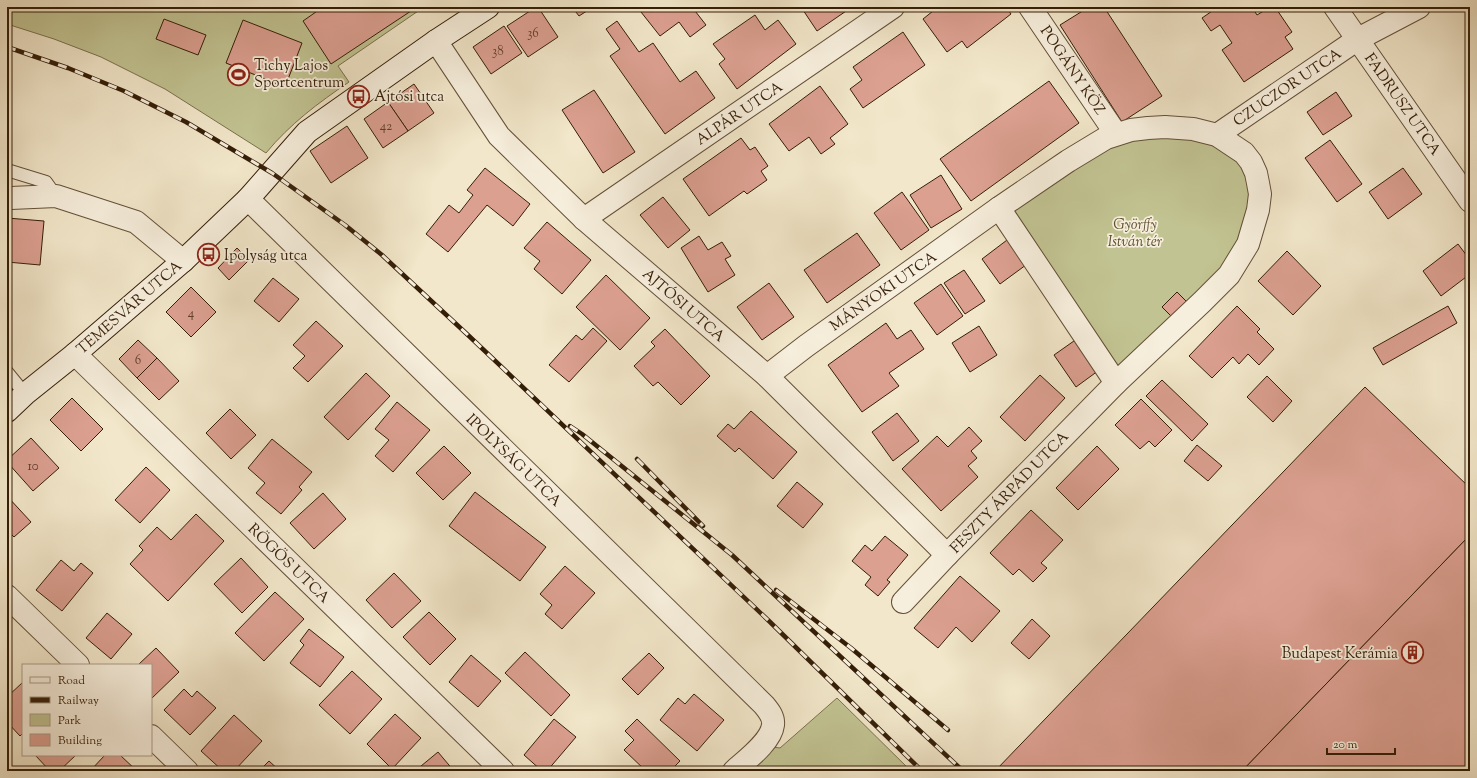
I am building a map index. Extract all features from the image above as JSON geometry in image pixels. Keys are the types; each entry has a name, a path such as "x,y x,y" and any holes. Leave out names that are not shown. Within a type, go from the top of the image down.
{"street":[{"name":"TEMESVÁR UTCA","path":"7,411 25,394 75,354 183,261 248,199 307,132 436,41 488,7"},
{"name":"ALPÁR UTCA","path":"584,219 893,7"},
{"name":"POGÁNY KÖZ","path":"1030,7 1116,134"},
{"name":"FADRUSZ UTCA","path":"1335,7 1470,201"},
{"name":"CZUCZOR UTCA","path":"1217,135 1358,40 1419,7"},
{"name":"AJTÓSI UTCA","path":"436,41 499,136 584,219 767,376 947,555"},
{"name":"MÁNYOKI UTCA","path":"767,376 806,346 999,208 1079,154 1106,138 1131,130 1165,127 1193,129 1217,135"},
{"name":"FESZTY ÁRPÁD UTCA","path":"903,602 947,555 1116,383 1229,275 1248,244 1258,210 1260,194 1256,173 1244,153 1217,135"},
{"path":"9,198 56,196 136,222 183,261"},
{"name":"IPOLYSÁG UTCA","path":"248,199 752,692 771,714 773,724 770,734 757,750 734,771"},
{"path":"999,208 1116,383"},
{"name":"RÖGÖS UTCA","path":"75,354 503,771"},
{"path":"7,596 77,664"},
{"path":"152,737 187,771"}],"lane":[{"path":"7,170 46,182 56,196"},
{"path":"7,372 25,394"}],"green space":[{"name":"Tichy Lajos Sportcentrum","path":"7,7 424,7 338,66 349,82 305,114 275,142 266,153 165,89 101,57 54,39 7,24"},
{"name":"Györffy István tér","path":"1193,129 1251,162 1248,244 1116,383 999,208 1096,144"},
{"path":"837,698 911,771 729,771 757,745 780,748"}],"building":[{"path":"323,7 417,7 331,64 303,21"},
{"path":"538,7 558,37 528,57 507,26"},
{"path":"572,7 593,7 579,16"},
{"path":"647,7 651,12 658,7 692,7 706,25 690,37 679,22 660,36 641,12"},
{"path":"801,7 852,7 817,31"},
{"path":"938,7 1006,7 1011,14 967,48 962,41 947,52 923,19"},
{"path":"1089,7 1104,7 1162,96 1122,122 1060,25"},
{"path":"1218,7 1252,7 1257,15 1270,7 1275,7 1292,32 1285,37 1293,49 1244,82 1222,50 1232,43 1220,25 1211,31 1202,18"},
{"path":"755,15 765,30 778,20 796,44 737,89 719,64 725,59 713,44"},
{"path":"164,19 206,35 198,55 156,39"},
{"path":"243,20 302,43 285,87 226,63"},
{"path":"617,21 639,52 653,43 680,82 696,71 715,98 665,134 610,56 620,49 606,29"},
{"path":"504,26 522,53 491,74 473,47"},
{"path":"903,32 925,65 863,108 850,89 862,80 853,67"},
{"path":"1049,81 1079,123 971,201 940,159"},
{"path":"414,84 434,113 408,131 388,102"},
{"path":"820,86 848,124 830,138 835,144 821,154 809,137 789,151 769,124"},
{"path":"594,90 635,152 603,173 562,110"},
{"path":"1336,92 1352,116 1323,135 1307,112"},
{"path":"388,102 408,131 383,148 364,119"},
{"path":"347,126 368,158 331,183 310,151"},
{"path":"741,138 750,150 755,147 768,166 761,171 767,180 747,194 744,191 709,216 683,179"},
{"path":"1330,140 1362,184 1337,202 1305,158"},
{"path":"485,168 530,204 513,226 487,205 448,252 426,234 449,205 459,213 473,195 467,190"},
{"path":"1403,168 1422,194 1388,219 1369,192"},
{"path":"941,175 962,209 931,228 910,195"},
{"path":"902,192 929,230 901,250 874,213"},
{"path":"663,197 690,230 668,248 640,215"},
{"path":"7,218 44,221 40,265 7,262"},
{"path":"547,222 591,260 562,294 534,269 540,261 524,248"},
{"path":"857,233 880,265 827,303 804,270"},
{"path":"699,236 708,250 722,242 731,256 725,259 735,275 708,292 681,248"},
{"path":"1011,237 1030,262 1000,284 982,259"},
{"path":"1458,244 1470,260 1470,274 1441,296 1423,271"},
{"path":"237,248 249,260 229,280 218,268"},
{"path":"1287,251 1321,286 1293,315 1258,281"},
{"path":"964,270 985,301 965,314 944,283"},
{"path":"606,275 650,318 620,350 576,307"},
{"path":"273,278 299,299 279,322 254,301"},
{"path":"769,283 794,317 762,340 737,307"},
{"path":"941,284 963,316 937,335 914,303"},
{"path":"191,287 216,312 191,337 166,312"},
{"path":"1177,292 1188,303 1173,318 1162,307"},
{"path":"1237,306 1260,329 1257,332 1274,349 1259,365 1248,354 1239,364 1233,357 1212,378 1189,356"},
{"path":"1448,306 1457,323 1383,365 1373,348"},
{"path":"316,321 343,346 308,382 293,368 305,356 293,345"},
{"path":"886,323 897,339 911,330 924,349 889,373 899,386 862,412 828,365"},
{"path":"979,326 997,355 970,372 952,343"},
{"path":"593,328 607,341 569,382 549,365 576,335 582,340"},
{"path":"665,329 710,376 681,405 658,382 653,386 634,366 655,346 651,342"},
{"path":"1081,336 1102,368 1076,387 1054,355"},
{"path":"138,340 157,358 137,378 119,359"},
{"path":"157,358 179,381 159,400 137,378"},
{"path":"366,373 390,396 348,440 324,417"},
{"path":"1040,375 1065,398 1025,441 1000,417"},
{"path":"1267,376 1292,401 1273,422 1247,397"},
{"path":"1162,380 1208,424 1192,441 1146,396"},
{"path":"1365,387 1470,488 1470,535 1242,771 995,771"},
{"path":"72,398 103,429 81,451 50,420"},
{"path":"1141,399 1172,430 1155,447 1149,441 1140,449 1115,425"},
{"path":"397,402 430,430 393,472 375,456 389,440 375,429"},
{"path":"230,409 256,435 231,459 206,433"},
{"path":"751,411 797,452 773,479 739,448 735,452 717,436 728,424 734,429"},
{"path":"897,413 919,441 893,461 872,432"},
{"path":"969,427 982,441 971,451 977,458 968,466 978,477 941,511 902,469 937,436 948,447"},
{"path":"31,438 59,468 33,491 7,462 7,460"},
{"path":"272,439 312,472 299,487 302,490 281,514 256,493 265,483 248,468"},
{"path":"1197,445 1222,466 1208,481 1184,461"},
{"path":"444,446 471,473 443,500 416,473"},
{"path":"1097,446 1119,469 1078,510 1056,488"},
{"path":"146,467 170,490 140,523 115,500"},
{"path":"797,482 823,504 803,528 777,506"},
{"path":"475,492 546,547 520,581 449,526"},
{"path":"323,493 346,519 314,549 290,523"},
{"path":"7,496 31,522 14,537 7,530"},
{"path":"1031,510 1063,540 1041,563 1047,568 1033,582 1019,569 1013,575 990,553"},
{"path":"196,514 224,541 168,601 130,564 143,550 139,546 157,527 171,540"},
{"name":"Budapest Kerámia","path":"1470,535 1470,771 1242,771"},
{"path":"885,536 908,555 887,580 890,582 878,596 865,585 871,577 852,561 865,545 872,551"},
{"path":"241,558 268,587 242,613 214,584"},
{"path":"61,560 74,571 81,563 93,573 62,611 36,590"},
{"path":"565,566 595,593 562,629 545,614 552,605 540,594"},
{"path":"394,573 421,601 392,628 366,600"},
{"path":"960,576 1000,611 972,642 956,627 938,648 914,628"},
{"path":"275,592 304,619 264,661 235,633"},
{"path":"429,612 456,639 430,665 403,637"},
{"path":"107,613 132,634 111,659 86,638"},
{"path":"1032,619 1050,636 1029,659 1011,643"},
{"path":"309,629 344,657 320,687 290,663 304,645 300,641"},
{"path":"156,648 179,672 152,698 152,664 139,664"},
{"path":"525,652 570,695 551,716 505,673"},
{"path":"649,653 664,668 638,695 622,679"},
{"path":"471,655 501,681 478,707 449,682"},
{"path":"352,671 382,699 350,734 319,705"},
{"path":"22,683 22,734 20,736 7,722 7,697"},
{"path":"184,689 192,697 197,691 216,708 190,735 164,710"},
{"path":"694,694 724,720 697,751 660,720 678,698 685,704"},
{"path":"395,714 421,738 392,769 367,744"},
{"path":"234,715 262,741 234,771 223,771 201,751"},
{"path":"554,719 576,737 547,771 542,771 524,755"},
{"path":"637,719 680,761 670,771 646,771 624,750 634,740 625,731"},
{"path":"438,752 454,771 415,771"},
{"path":"36,756 75,756 59,771 50,771"},
{"path":"104,756 121,756 137,771 90,771"},
{"path":"269,761 280,771 259,771"}],"railway":[{"path":"7,47 68,68 124,91 186,122 272,173 345,225 382,255 469,336 769,621 922,771"},
{"path":"570,426 582,434 732,555 963,771"},
{"path":"637,459 703,526"},
{"path":"776,590 851,648 948,730"}],"place":[{"name":"Tichy Lajos Sportcentrum","path":"239,74"},
{"name":"Ajtósi utca","path":"358,96"},
{"name":"Ipolyság utca","path":"208,255"},
{"name":"Budapest Kerámia","path":"1413,653"}]}
